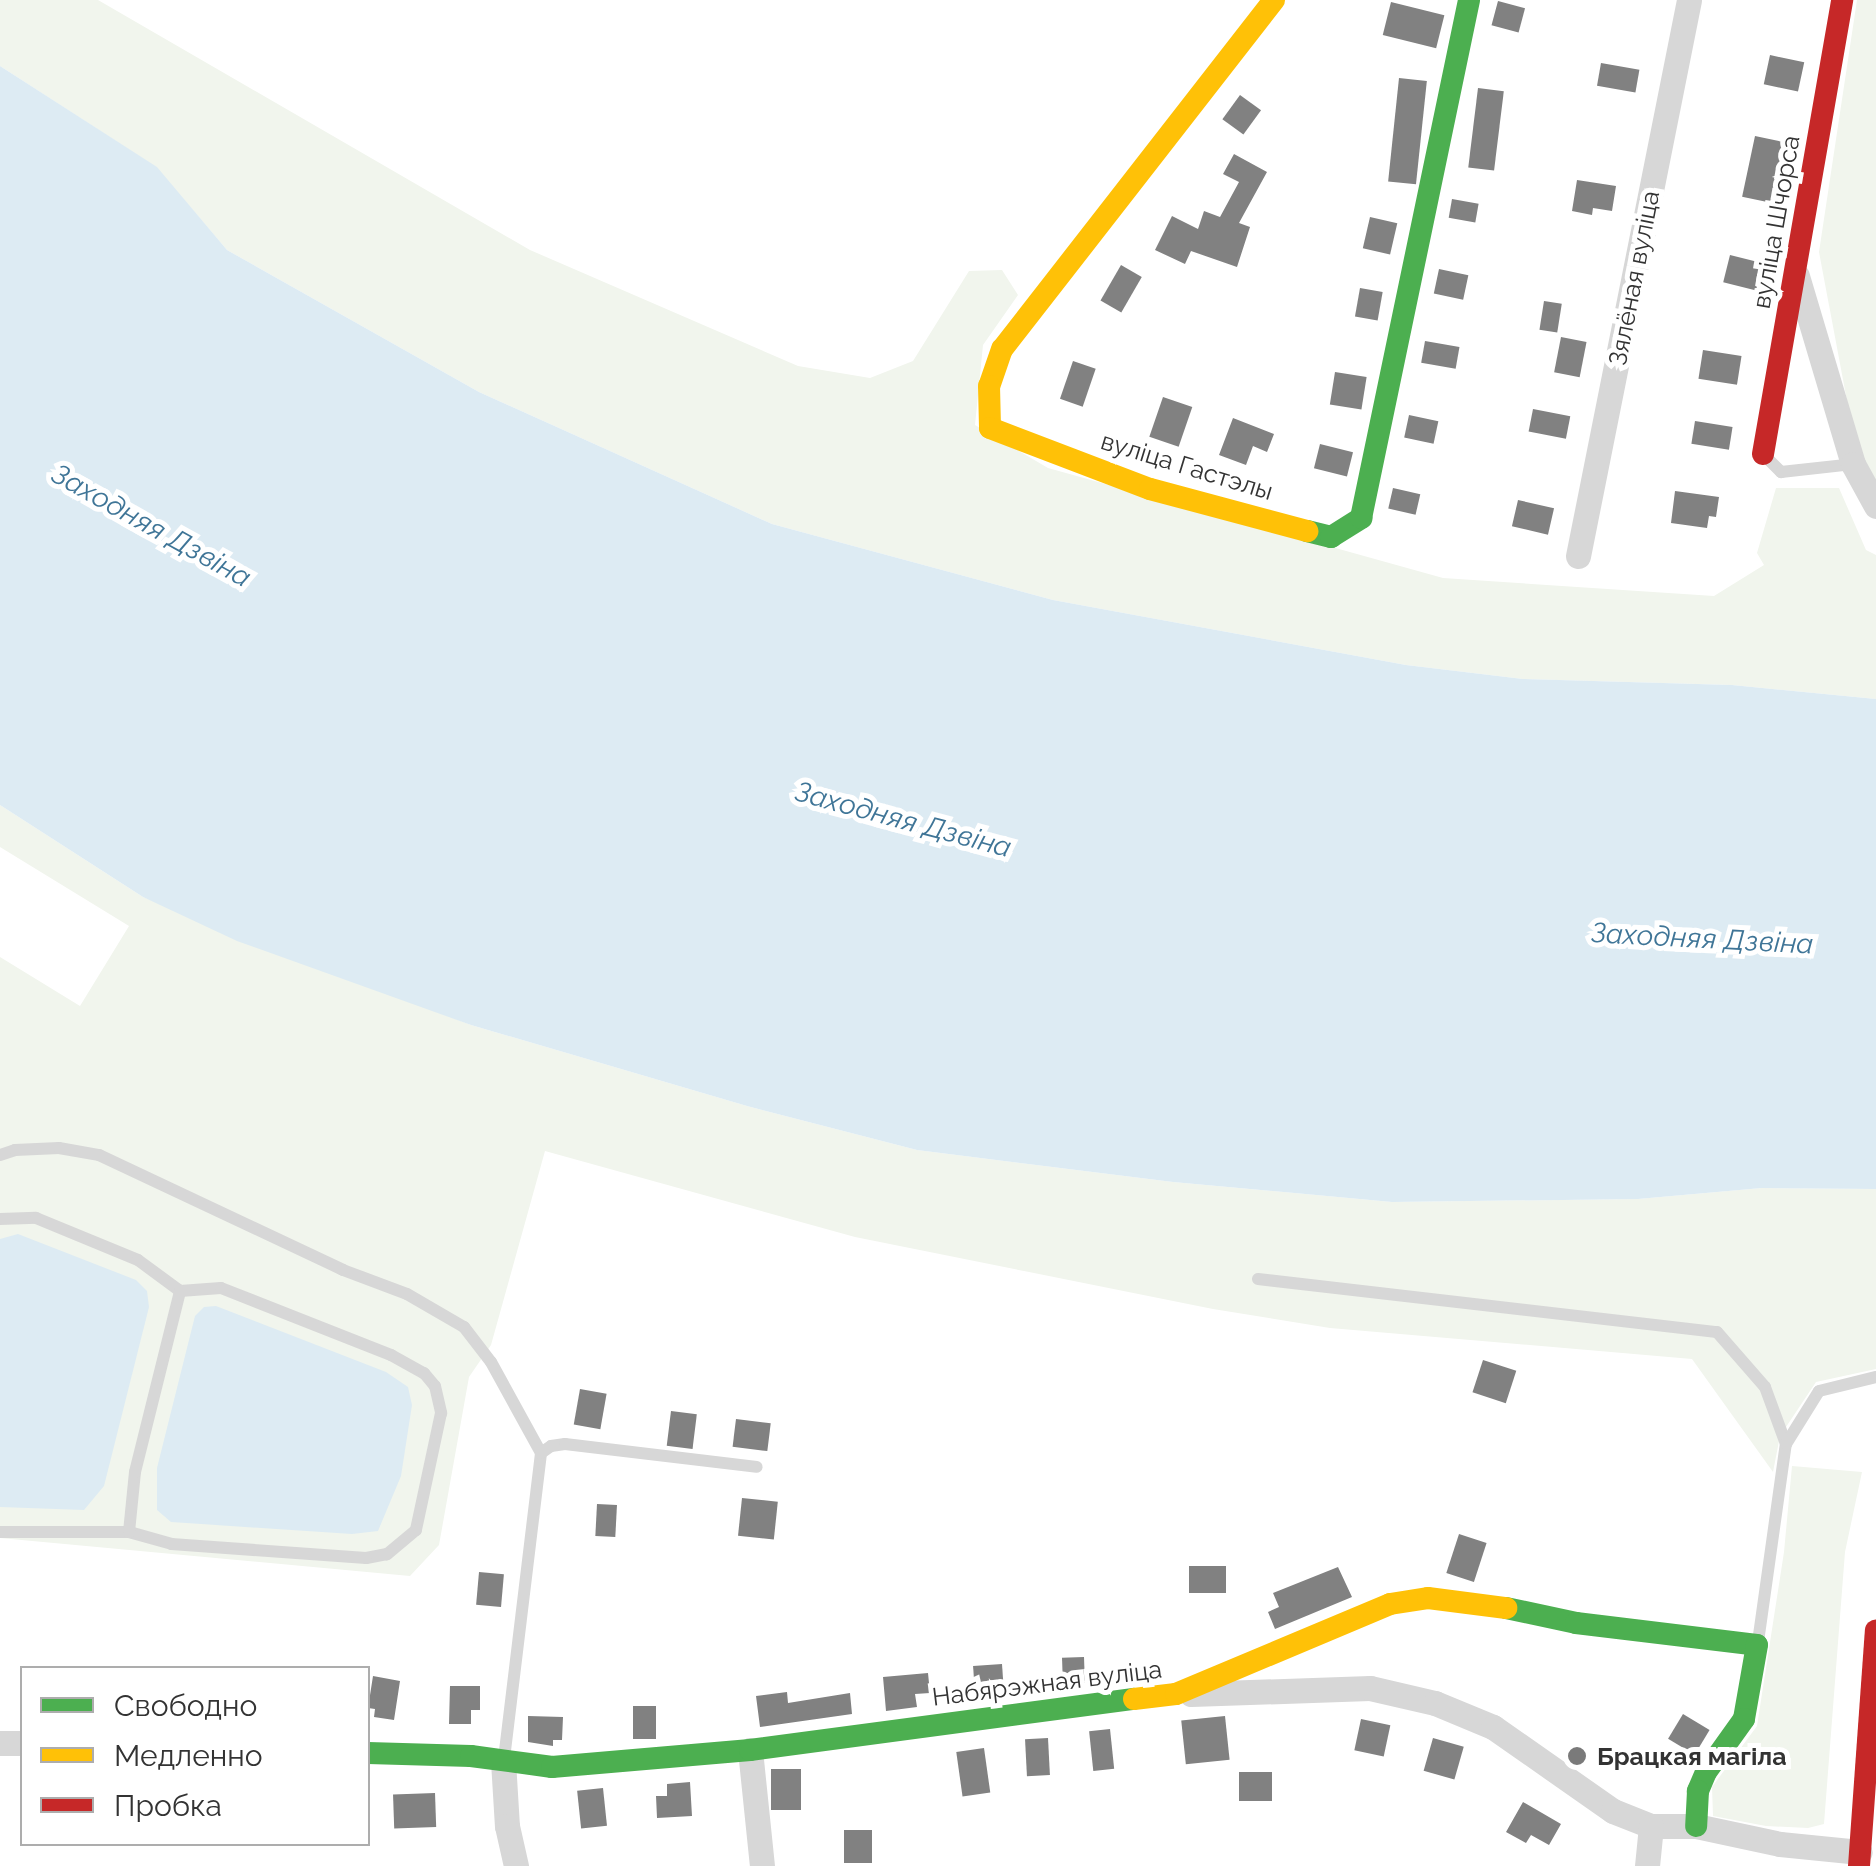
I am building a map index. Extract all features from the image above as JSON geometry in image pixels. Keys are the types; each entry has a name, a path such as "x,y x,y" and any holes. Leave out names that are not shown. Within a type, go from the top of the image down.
{"street":[{"name":"вуліца Гастэлы","path":"1274,0 1002,349 988,386 990,428 1150,489 1331,537 1362,518 1468,0"},
{"name":"Зялёная вуліца","path":"1578,556 1689,0"},
{"name":"вуліца Шчорса","path":"1764,454 1842,0"},
{"path":"1796,271 1853,464 1876,506"},
{"name":"Набярэжная вуліца","path":"370,1753 471,1756 552,1768 750,1750 1176,1694 1390,1604 1428,1598 1466,1600 1596,1626 1758,1645"},
{"path":"1176,1694 1370,1688 1435,1702 1493,1726 1613,1810 1651,1826 1696,1826 1859,1859 1876,1631"},
{"path":"1696,1826 1698,1790 1706,1772 1744,1719 1758,1645"},
{"path":"750,1750 762,1866"},
{"path":"504,1761 506,1826 516,1866"},
{"path":"1647,1866 1651,1826"}],"lane":[{"path":"1764,454 1781,472 1853,464"},
{"path":"0,1155 15,1150 59,1148 100,1155 343,1270 407,1294 464,1327 490,1362 541,1453 504,1761"},
{"path":"0,1219 36,1218 138,1260 180,1291 221,1288 392,1355 424,1373 435,1386 441,1413 422,1512 404,1544 387,1554 366,1558 172,1544 129,1532 0,1532"},
{"path":"1258,1279 1717,1332 1765,1387 1786,1444"},
{"path":"129,1532 135,1472 180,1291"},
{"path":"1758,1645 1786,1444 1818,1392 1876,1377"},
{"path":"541,1453 564,1444 757,1467"}],"shaded area":[{"path":"0,0 98,0 530,250 798,366 870,378 913,361 969,271 1002,270 1018,295 983,345 975,425 1048,468 1443,578 1714,596 1764,565 1757,553 1776,488 1839,488 1866,550 1876,555 1876,699 1732,685 1523,679 1406,665 1053,600 772,524 479,392 227,250 156,167 0,66"},
{"path":"1857,0 1876,0 1876,483 1857,454 1819,252"},
{"path":"0,805 143,897 471,1025 747,1106 917,1150 1173,1182 1392,1202 1638,1199 1762,1188 1876,1189 1876,1369 1816,1382 1780,1436 1773,1472 1692,1359 1330,1328 1213,1309 855,1237 545,1151 491,1345 469,1377 439,1545 410,1576 0,1538 0,957 80,1006 129,926 0,847"},
{"path":"1792,1466 1862,1472 1845,1552 1824,1824 1808,1828 1766,1826 1713,1816 1712,1787 1757,1726 1784,1552"}],"water":[{"name":"Заходняя Дзвіна","path":"0,66 157,167 227,250 479,392 772,524 1053,600 1406,665 1523,679 1732,685 1876,699 1876,1189 1762,1188 1638,1199 1392,1202 1173,1182 917,1150 747,1106 471,1025 237,941 143,897 0,805"},
{"path":"18,1234 136,1280 147,1291 149,1307 104,1486 84,1510 0,1507 0,1239"},
{"path":"216,1306 386,1372 408,1387 412,1405 401,1476 378,1531 352,1534 171,1522 157,1510 157,1468 195,1316 204,1307"}],"building":[{"path":"1498,1 1525,8 1519,32 1492,25"},
{"path":"1391,2 1444,15 1436,48 1383,35"},
{"path":"1770,55 1804,62 1798,92 1764,84"},
{"path":"1601,63 1639,70 1635,92 1597,86"},
{"path":"1399,78 1427,81 1416,184 1388,181"},
{"path":"1478,88 1504,91 1494,171 1468,167"},
{"path":"1240,95 1261,110 1243,135 1222,119"},
{"path":"1755,136 1787,143 1774,204 1742,197"},
{"path":"1234,154 1267,172 1239,223 1250,227 1237,267 1191,251 1185,264 1155,250 1172,216 1198,229 1204,211 1220,217 1239,182 1223,174"},
{"path":"1577,180 1616,186 1612,211 1593,208 1592,215 1572,211"},
{"path":"1452,199 1479,204 1475,222 1449,218"},
{"path":"1370,217 1397,223 1390,254 1363,248"},
{"path":"1730,255 1763,263 1756,290 1723,282"},
{"path":"1121,265 1142,277 1121,313 1100,301"},
{"path":"1439,269 1468,275 1463,300 1434,293"},
{"path":"1360,288 1383,292 1378,321 1355,317"},
{"path":"1544,301 1562,304 1557,332 1539,330"},
{"path":"1561,337 1587,342 1580,377 1554,372"},
{"path":"1425,341 1459,347 1456,369 1421,363"},
{"path":"1703,350 1742,356 1737,385 1698,379"},
{"path":"1073,361 1096,369 1083,407 1060,399"},
{"path":"1335,372 1367,377 1361,410 1330,405"},
{"path":"1163,397 1192,407 1179,447 1149,437"},
{"path":"1533,409 1570,416 1566,439 1529,432"},
{"path":"1409,415 1438,421 1434,444 1404,437"},
{"path":"1233,418 1274,434 1267,452 1253,446 1246,465 1219,455"},
{"path":"1695,421 1733,427 1729,450 1691,444"},
{"path":"1320,444 1353,452 1347,476 1314,468"},
{"path":"1393,488 1420,494 1416,515 1388,508"},
{"path":"1675,491 1719,497 1716,517 1709,516 1707,528 1671,523"},
{"path":"1518,500 1554,508 1548,535 1512,526"},
{"path":"1483,1360 1516,1371 1506,1403 1472,1392"},
{"path":"580,1389 607,1394 600,1429 574,1424"},
{"path":"671,1411 697,1414 693,1449 667,1446"},
{"path":"736,1419 771,1423 767,1451 733,1447"},
{"path":"742,1498 778,1502 774,1540 738,1536"},
{"path":"597,1504 617,1505 615,1537 595,1536"},
{"path":"1459,1534 1487,1543 1474,1582 1446,1573"},
{"path":"1189,1566 1226,1566 1226,1593 1189,1593"},
{"path":"1338,1567 1352,1597 1275,1629 1268,1612 1279,1607 1273,1593"},
{"path":"479,1572 504,1574 501,1607 476,1605"},
{"path":"1084,1657 1085,1685 1063,1686 1062,1658"},
{"path":"1002,1664 1004,1695 975,1697 973,1666"},
{"path":"928,1673 930,1693 915,1694 917,1707 886,1711 883,1677"},
{"path":"373,1676 400,1681 394,1720 374,1717 370,1695"},
{"path":"450,1686 480,1686 480,1710 471,1710 471,1724 449,1724"},
{"path":"787,1692 788,1703 850,1693 852,1714 760,1727 756,1696"},
{"path":"633,1706 656,1706 656,1739 633,1739"},
{"path":"1683,1714 1710,1730 1695,1755 1668,1739"},
{"path":"528,1716 563,1717 562,1740 553,1740 553,1746 528,1742"},
{"path":"1225,1716 1230,1760 1186,1764 1181,1721"},
{"path":"1361,1719 1390,1725 1384,1757 1354,1750"},
{"path":"1110,1729 1114,1769 1093,1771 1089,1731"},
{"path":"1048,1738 1050,1775 1027,1776 1025,1739"},
{"path":"1433,1738 1464,1747 1454,1780 1424,1771"},
{"path":"984,1748 990,1793 963,1796 956,1752"},
{"path":"771,1769 801,1769 801,1810 771,1810"},
{"path":"1239,1772 1272,1772 1272,1801 1239,1801"},
{"path":"690,1782 692,1816 657,1818 656,1796 667,1796 667,1784"},
{"path":"603,1788 607,1826 581,1829 577,1791"},
{"path":"435,1793 436,1827 394,1828 393,1794"},
{"path":"1523,1802 1561,1824 1549,1845 1531,1835 1526,1843 1506,1832"},
{"path":"844,1830 872,1830 872,1863 844,1863"}],"traffic: fast":[{"path":"1307,531 1331,537 1361,518 1469,0"},
{"path":"1506,1608 1576,1623 1757,1645 1744,1719 1706,1772 1698,1791 1696,1826"},
{"path":"370,1753 471,1756 552,1767 750,1750 1134,1699"}],"traffic: slow":[{"path":"1274,0 1002,349 989,386 990,428 1150,489 1307,531"},
{"path":"1134,1699 1176,1694 1390,1604 1428,1598 1506,1608"}],"traffic: jam":[{"path":"1763,454 1842,0"},
{"path":"1859,1866 1876,1631"}],"place":[{"name":"Брацкая магіла","path":"1577,1756"}]}
